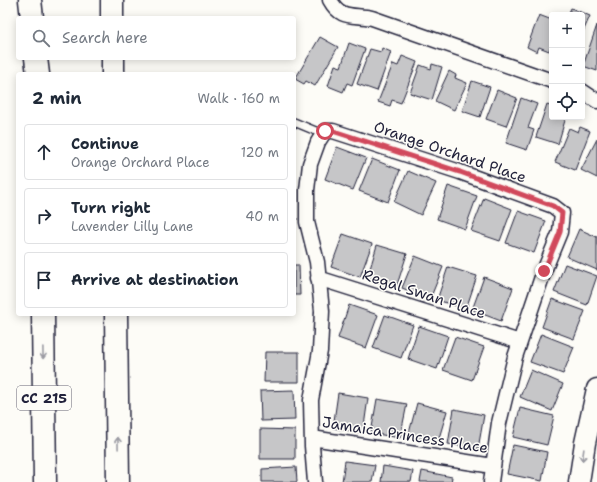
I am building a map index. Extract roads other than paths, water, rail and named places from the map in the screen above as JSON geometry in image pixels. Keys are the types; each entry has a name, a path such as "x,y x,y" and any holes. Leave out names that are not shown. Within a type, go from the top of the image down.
{"highway":[{"path":"30,0 32,16"},
{"path":"38,0 38,16"},
{"path":"112,0 112,16"},
{"path":"38,60 39,72"},
{"path":"112,60 113,72"},
{"name":"CC 215","path":"42,316 45,482"},
{"path":"116,316 118,482"}],"main road":[{"path":"579,482 593,421 597,389"}],"street":[{"path":"330,0 336,10 348,15 360,15 372,18 549,80"},
{"path":"585,93 597,101"},
{"name":"Orange Orchard Place","path":"324,133 333,131 460,172 553,206 562,213 560,232 544,271 520,342"},
{"path":"315,482 311,400 320,351 322,311 317,262 307,222 307,190 310,164 318,142 324,133"},
{"name":"Regal Swan Place","path":"318,278 520,342"},
{"path":"491,482 499,423 520,342"},
{"name":"Jamaica Princess Place","path":"312,438 493,466"}],"lane":[{"path":"296,123 324,133"}]}
